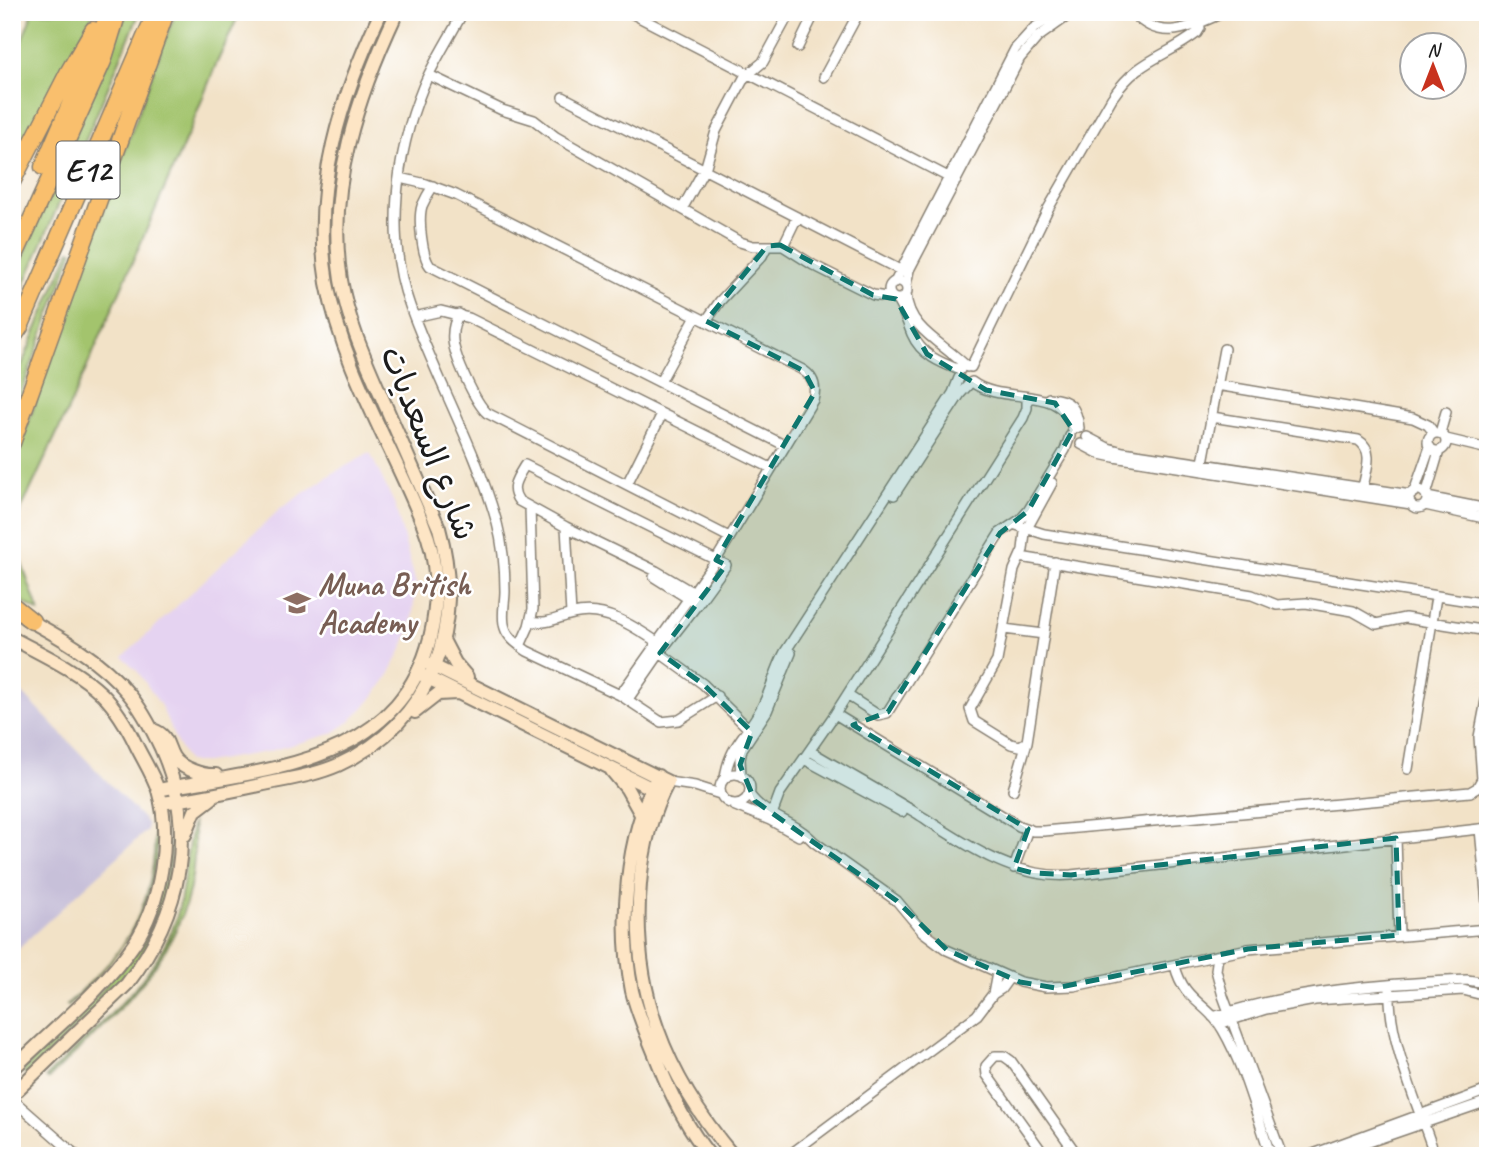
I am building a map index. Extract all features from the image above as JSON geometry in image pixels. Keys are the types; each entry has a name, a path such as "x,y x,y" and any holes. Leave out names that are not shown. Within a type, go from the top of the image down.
{"highway":[{"path":"12,182 69,71 103,12"},
{"name":"E12","path":"12,237 110,12"},
{"path":"12,262 103,61 118,12"},
{"name":"E12","path":"16,333 156,12"},
{"path":"12,443 166,12"},
{"path":"12,350 16,333"},
{"path":"12,604 32,621"}],"street":[{"name":"شارع السعديات","path":"158,790 306,761 355,740 390,710 426,670 439,627 435,571 428,538 347,354 334,314 324,260 324,204 335,134 344,103 381,12"},
{"name":"شارع السعديات","path":"161,803 219,794 311,774 363,752 380,740 406,714 443,640 449,605 444,545 357,340 344,295 338,260 337,215 350,133 375,61 397,12"},
{"path":"463,12 429,75 417,104 400,178 396,215 397,250 403,284 414,317 487,491 497,523 503,558 504,624 509,635 520,646 624,697 657,720 670,723 684,718 717,696"},
{"path":"629,12 953,179"},
{"path":"799,47 815,12"},
{"path":"824,77 859,12"},
{"path":"1132,12 1150,27 1160,30 1181,29 1199,17 1225,12"},
{"path":"682,209 705,170 716,131 748,73 763,62 788,13"},
{"path":"429,75 502,110 534,120 556,137 734,239 753,246 783,246 813,265 873,295 902,299 909,270 936,212 1012,65 1038,37 1066,13"},
{"path":"876,518 953,393 1048,209 1112,98 1124,81 1140,66 1197,33 1199,17"},
{"path":"562,97 902,271"},
{"path":"400,178 433,186 801,369 811,377 815,388 814,396 716,560 624,697"},
{"path":"433,186 422,207 421,216 424,257 430,266 784,445"},
{"path":"741,775 741,754 778,664 960,394 976,376 937,361 922,350 915,340 905,313 889,289 936,212"},
{"path":"783,246 797,217"},
{"path":"752,264 753,246"},
{"path":"706,321 720,301 762,256 767,246"},
{"path":"895,282 901,282 906,290 910,310 922,329 964,370 964,383 971,383 991,392 1032,397 1060,406 1068,414 1074,431 1072,441 1202,467 1412,497 1422,491 1426,499 1487,515"},
{"path":"414,317 435,311 458,314 771,468"},
{"path":"458,314 453,343 484,410 729,537"},
{"path":"660,383 696,316"},
{"path":"1202,467 1224,349"},
{"path":"1217,384 1413,418 1428,425 1439,441 1488,449"},
{"path":"771,817 780,793 835,714 1023,418 1032,397"},
{"path":"1202,467 1363,487 1412,497 1419,508 1426,499 1446,412"},
{"path":"627,484 662,414"},
{"path":"1212,416 1358,440 1366,447 1368,454 1363,487"},
{"path":"1027,742 1023,746 1014,746 974,721 970,712 971,705 997,660 1014,570 1026,529 1068,454 1082,442 1085,431 1074,431"},
{"path":"847,695 878,715 887,713 1000,533 1028,511 1074,431"},
{"path":"1412,497 1439,441"},
{"path":"660,647 700,602 726,565 525,465 515,480 517,499 639,565 649,574 700,602"},
{"path":"520,646 533,609 530,508"},
{"path":"1013,524 1026,529 1488,604"},
{"path":"566,527 572,614"},
{"path":"1020,556 1252,595 1278,605 1306,603 1343,609 1360,614 1376,624 1400,618 1488,631"},
{"path":"1013,790 1027,742 1055,562"},
{"path":"1408,769 1436,597"},
{"path":"13,611 98,663 129,693 152,730 176,786 181,853"},
{"path":"531,621 549,622 586,612 612,617 631,625 717,696 750,730"},
{"path":"1004,629 1044,634"},
{"path":"12,638 88,682 104,696 131,733 158,790 161,803 162,870 150,912 135,942 97,988 12,1070"},
{"path":"443,640 454,663 471,683"},
{"path":"426,670 471,683 660,785"},
{"path":"426,670 462,695 607,766 660,785 695,786 720,794"},
{"path":"835,714 1028,829 1044,831 1471,792 1482,779 1479,737 1488,690"},
{"path":"363,752 384,742 430,698 444,692 462,695"},
{"path":"152,730 165,737 175,760 202,774 251,772"},
{"path":"750,730 731,753 725,778 720,785 720,794 725,801 758,810 814,842 897,901 934,942 997,973 1037,986 1065,987 1248,949 1488,929"},
{"path":"807,755 1014,868 1042,875 1062,876 1484,829 1488,914"},
{"path":"607,766 627,789 642,816"},
{"path":"725,778 733,774 741,775 748,781 749,794 758,810"},
{"path":"660,785 642,816 628,883 626,950 638,1010 668,1087 692,1132 710,1156"},
{"path":"660,785 641,871 641,969 649,1005 681,1080 712,1131 733,1156"},
{"path":"758,810 771,797 780,793"},
{"path":"77,1156 12,1097 127,984 142,964 161,932 170,908 190,818 195,811 219,794"},
{"path":"732,804 741,803 749,794"},
{"path":"1014,868 1028,829"},
{"path":"1396,838 1399,935"},
{"path":"1217,956 1216,970 1230,1016 1282,1156"},
{"path":"1175,966 1188,995 1216,1020 1239,1065 1271,1156"},
{"path":"993,994 997,973"},
{"path":"788,1156 972,1019 1009,978"},
{"path":"1216,1020 1280,998 1390,990 1467,980 1480,982 1488,987"},
{"path":"1390,990 1463,990 1479,994 1488,1000"},
{"path":"1390,990 1390,1014 1396,1043 1435,1156"},
{"path":"1045,1156 989,1079 986,1066 995,1056 1004,1056 1011,1061 1078,1156"},
{"path":"668,1087 681,1080"},
{"path":"1328,1156 1488,1090"},
{"path":"1308,1156 1422,1118 1488,1101"},
{"path":"1474,1156 1488,1151"}],"highlighted area":[{"path":"780,245 873,295 896,299 927,354 986,390 1055,403 1073,430 1028,511 1000,533 888,712 853,725 1028,829 1014,868 1033,873 1071,875 1396,838 1399,935 1248,949 1056,988 1020,982 947,950 897,901 755,801 740,765 752,732 703,684 660,653 726,565 716,560 815,392 804,371 706,321 767,246"}],"shaded area":[{"name":"Muna British Academy","path":"370,453 395,505 416,584 412,621 404,645 388,677 349,722 331,734 266,752 206,762 188,762 161,706 138,672 123,657 280,509 333,473"},
{"path":"12,682 147,823 147,830 12,954"}],"green space":[{"path":"33,12 94,12 12,173 12,65"},
{"path":"127,12 140,12 12,314 12,283"},
{"path":"176,12 240,12 73,399 12,529 12,471 58,336"},
{"path":"70,250 73,251 12,418 12,388"},
{"path":"12,536 39,612 12,595"},
{"path":"149,785 155,800 158,831 152,884 144,908 122,945 142,908 148,889 154,827"},
{"path":"170,806 172,847 169,876 161,918 148,946 126,977 26,1075 23,1071 106,986 166,877 170,849"},
{"path":"193,822 194,864 187,902 173,936 131,997 48,1079 46,1077 123,1002 157,958 170,935 178,912"},
{"path":"122,946 120,949 105,968 68,1006"}],"place":[{"name":"Muna British Academy","path":"297,603"}]}
